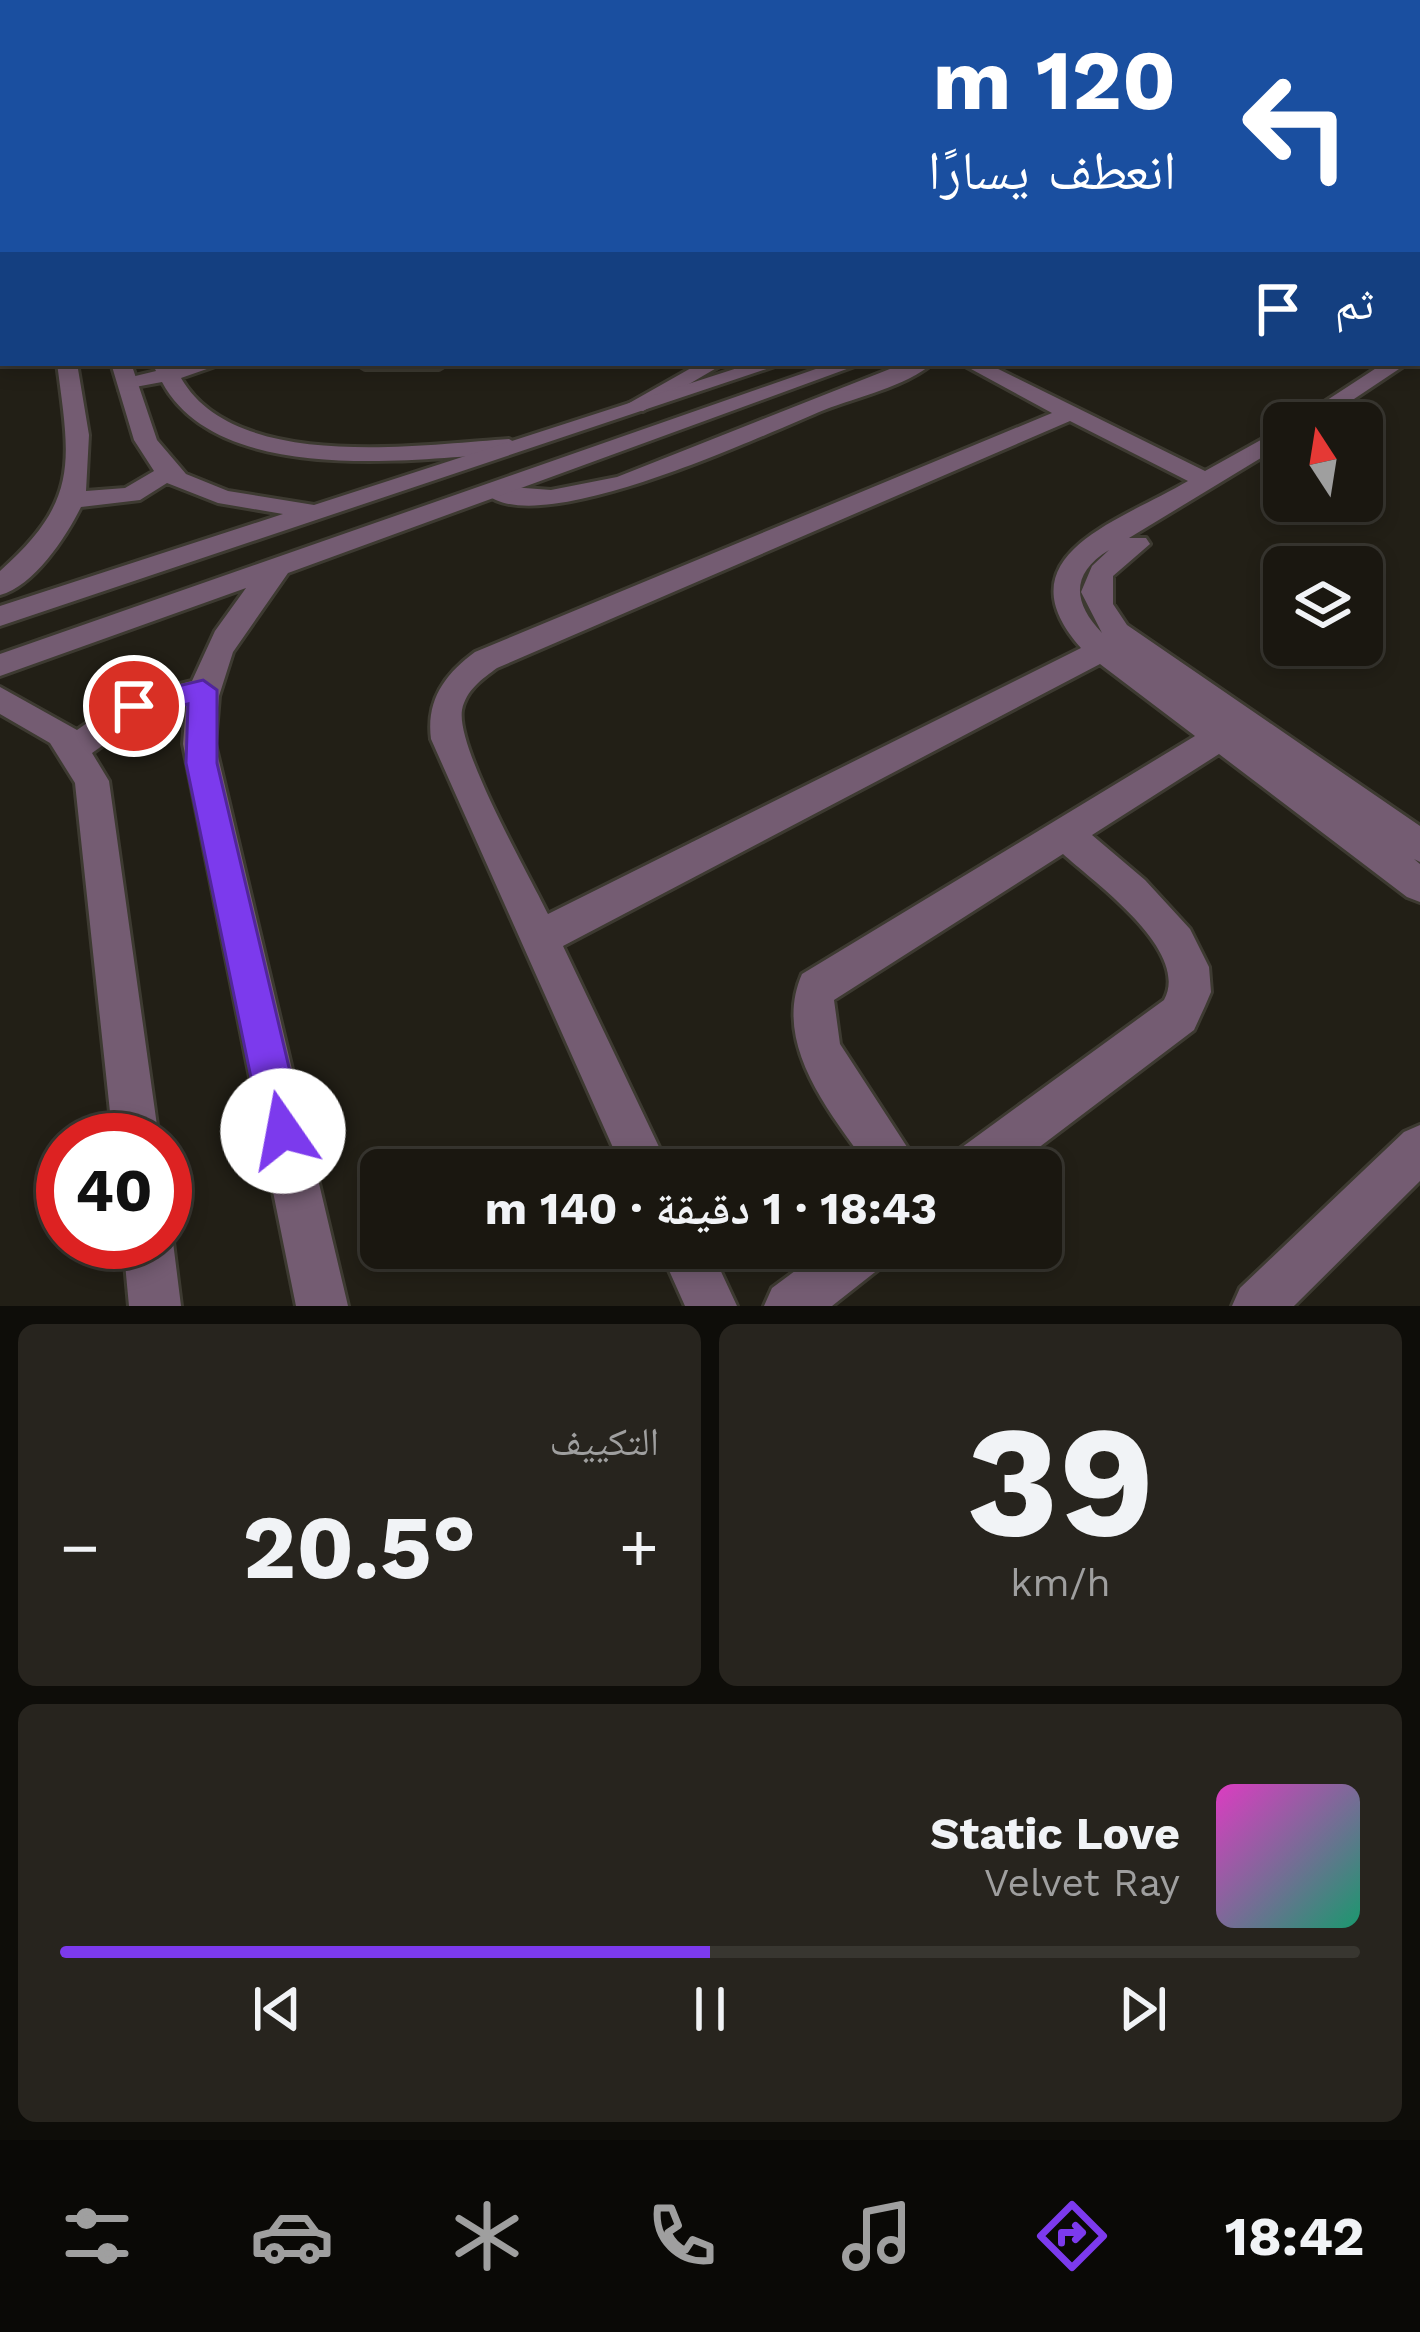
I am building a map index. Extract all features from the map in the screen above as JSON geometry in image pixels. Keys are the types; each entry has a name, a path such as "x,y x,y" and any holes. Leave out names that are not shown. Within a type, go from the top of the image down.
{"street":[{"path":"0,586 44,544 74,500 82,463 68,366"},
{"path":"635,406 709,366"},
{"path":"0,616 764,366"},
{"path":"0,665 278,571 846,366"},
{"path":"497,493 551,496 607,488 915,366"},
{"path":"995,366 1213,483"},
{"path":"1336,402 1393,366"},
{"path":"1366,402 1420,367"},
{"path":"311,511 218,496 167,473 146,450 124,374 164,369 178,399 200,418 277,445 357,453 509,446"},
{"path":"637,1149 447,739 446,704 468,672 1057,398"},
{"path":"1263,448 1110,560 1095,586 1099,609 1129,644 1420,847"},
{"path":"1263,463 1213,483 1085,553 1068,569 1064,601 1077,626 1102,650 1420,885"},
{"path":"74,500 131,495 167,473"},
{"path":"170,558 161,581 168,594 184,603"},
{"path":"278,571 226,634 203,690 202,763 322,1306"},
{"path":"84,587 100,595 106,608 96,633"},
{"path":"540,938 1102,650"},
{"path":"75,748 134,706 203,690"},
{"path":"0,699 46,721 75,748 98,800 133,1113"},
{"path":"885,1149 814,1040 808,1013 816,988 1220,737"},
{"path":"999,1149 1179,1015 1194,992 1190,961 1172,932 1064,833"},
{"path":"1258,1306 1420,1148"},
{"path":"151,1269 155,1306"},
{"path":"693,1269 710,1306"},
{"path":"790,1306 839,1269"}],"route":[{"path":"134,706 169,694 203,690 198,726 202,763 283,1131"}]}
